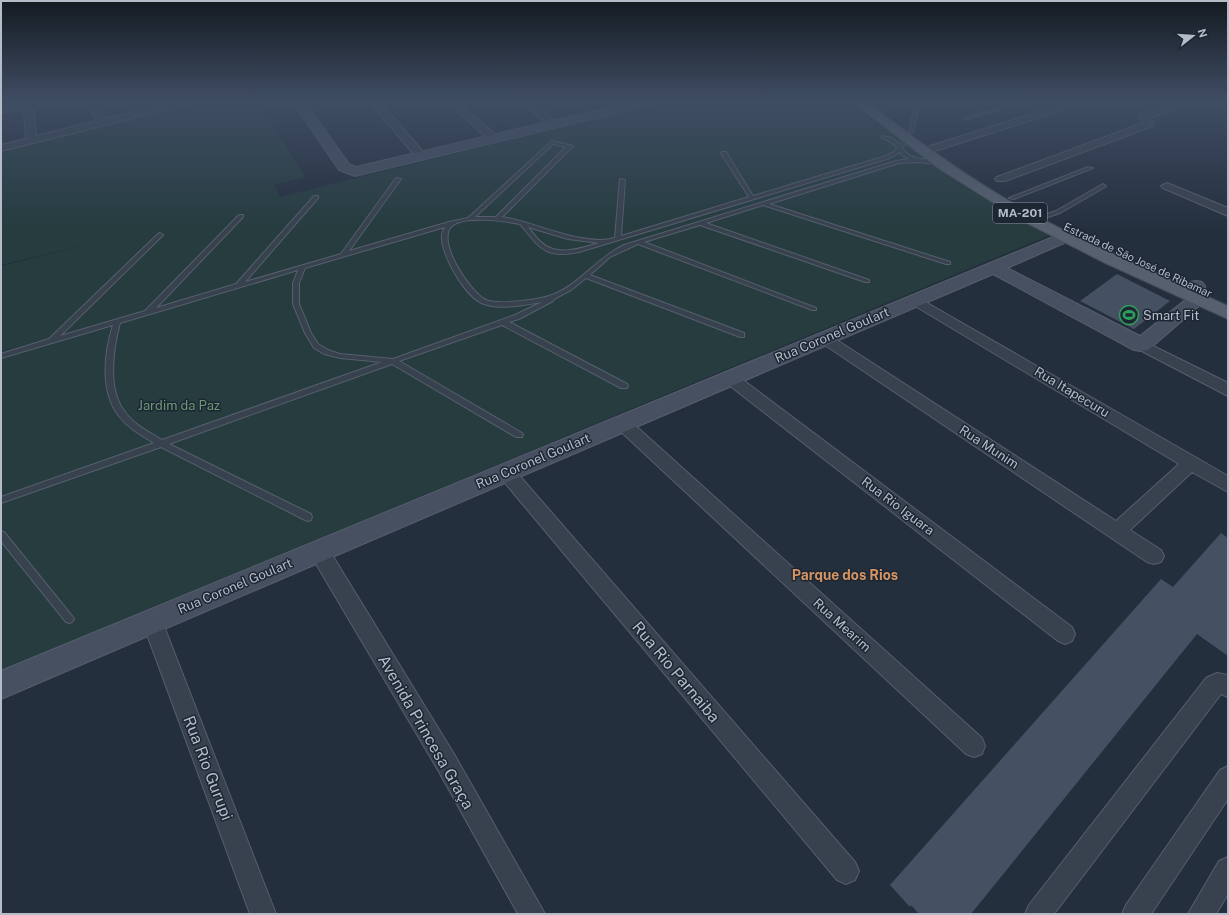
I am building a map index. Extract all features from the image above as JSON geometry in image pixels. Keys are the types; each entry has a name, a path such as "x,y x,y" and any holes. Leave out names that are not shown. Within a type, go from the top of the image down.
{"main road":[{"name":"Estrada de São José de Ribamar","path":"913,144 998,201 1066,237 1197,293 1228,301"},
{"name":"Estrada de São José de Ribamar","path":"919,144 934,148 1012,198 1197,293 1228,313"}],"street":[{"path":"1,148 17,144"},
{"path":"328,144 344,167 352,171 360,171 475,144"},
{"path":"411,144 422,157"},
{"path":"934,148 948,144"},
{"path":"1001,179 1096,144"},
{"path":"1167,186 1228,212"},
{"name":"Rua Coronel Goulart","path":"1,685 1066,237"},
{"path":"993,267 1228,390"},
{"path":"1141,345 1197,293"},
{"name":"Rua Itapecuru","path":"915,300 1228,485"},
{"name":"Rua Munim","path":"824,338 1154,556"},
{"name":"Rua Rio Iguara","path":"730,378 1065,634"},
{"name":"Rua Mearim","path":"622,423 974,746"},
{"path":"1117,531 1192,463"},
{"name":"Rua Rio Parnaiba","path":"506,472 846,871"},
{"name":"Avenida Princesa Graça","path":"319,551 446,762 532,914"},
{"name":"Rua Rio Gurupi","path":"152,621 263,914"},
{"path":"1038,914 1214,686 1218,683 1223,683 1228,686"},
{"path":"1135,914 1228,778"},
{"path":"1202,914 1228,870"}],"lane":[{"path":"470,219 550,144"},
{"path":"498,218 570,146 560,144"},
{"path":"521,222 540,245 550,251 570,252 618,240 888,157 903,144"},
{"path":"907,144 907,157 918,160 941,162"},
{"path":"724,153 752,198"},
{"path":"1,500 503,322 538,308 586,276 615,252 638,242 898,162 918,160"},
{"path":"1012,198 1090,168"},
{"path":"343,255 398,179"},
{"path":"618,240 622,180"},
{"path":"1045,216 1058,212 1103,186"},
{"path":"239,286 316,197"},
{"path":"764,204 948,263"},
{"path":"148,312 241,216"},
{"path":"1,356 459,221 498,218 521,222 568,236 607,242"},
{"path":"459,221 447,227 444,241 449,258 471,292 477,298 485,302 506,303 541,300 562,293"},
{"path":"701,223 867,281"},
{"path":"50,341 160,234"},
{"path":"638,242 814,309"},
{"path":"302,267 296,283 296,304 308,333 316,346 326,352 340,356 393,361 519,435"},
{"path":"586,276 742,335"},
{"path":"117,322 111,338 109,354 110,372 116,404 128,421 160,443 308,517"},
{"path":"503,322 624,386"},
{"path":"1,535 69,619"}],"green space":[{"name":"Jardim da Paz","path":"22,144 284,144 305,177 274,185 280,197 496,144 905,144 959,183 1050,235 1,671 1,266 102,241 1,265 1,149"}],"building":[{"name":"Smart Fit","path":"1117,274 1170,301 1134,329 1080,301"},
{"path":"1221,533 1228,538 1228,656 1197,634 971,914 919,914 911,905 910,907 890,885 1161,579 1173,587"}],"place":[{"name":"Smart Fit","path":"1129,315"}],"district":[{"name":"Parque dos Rios","path":"845,575"}]}
